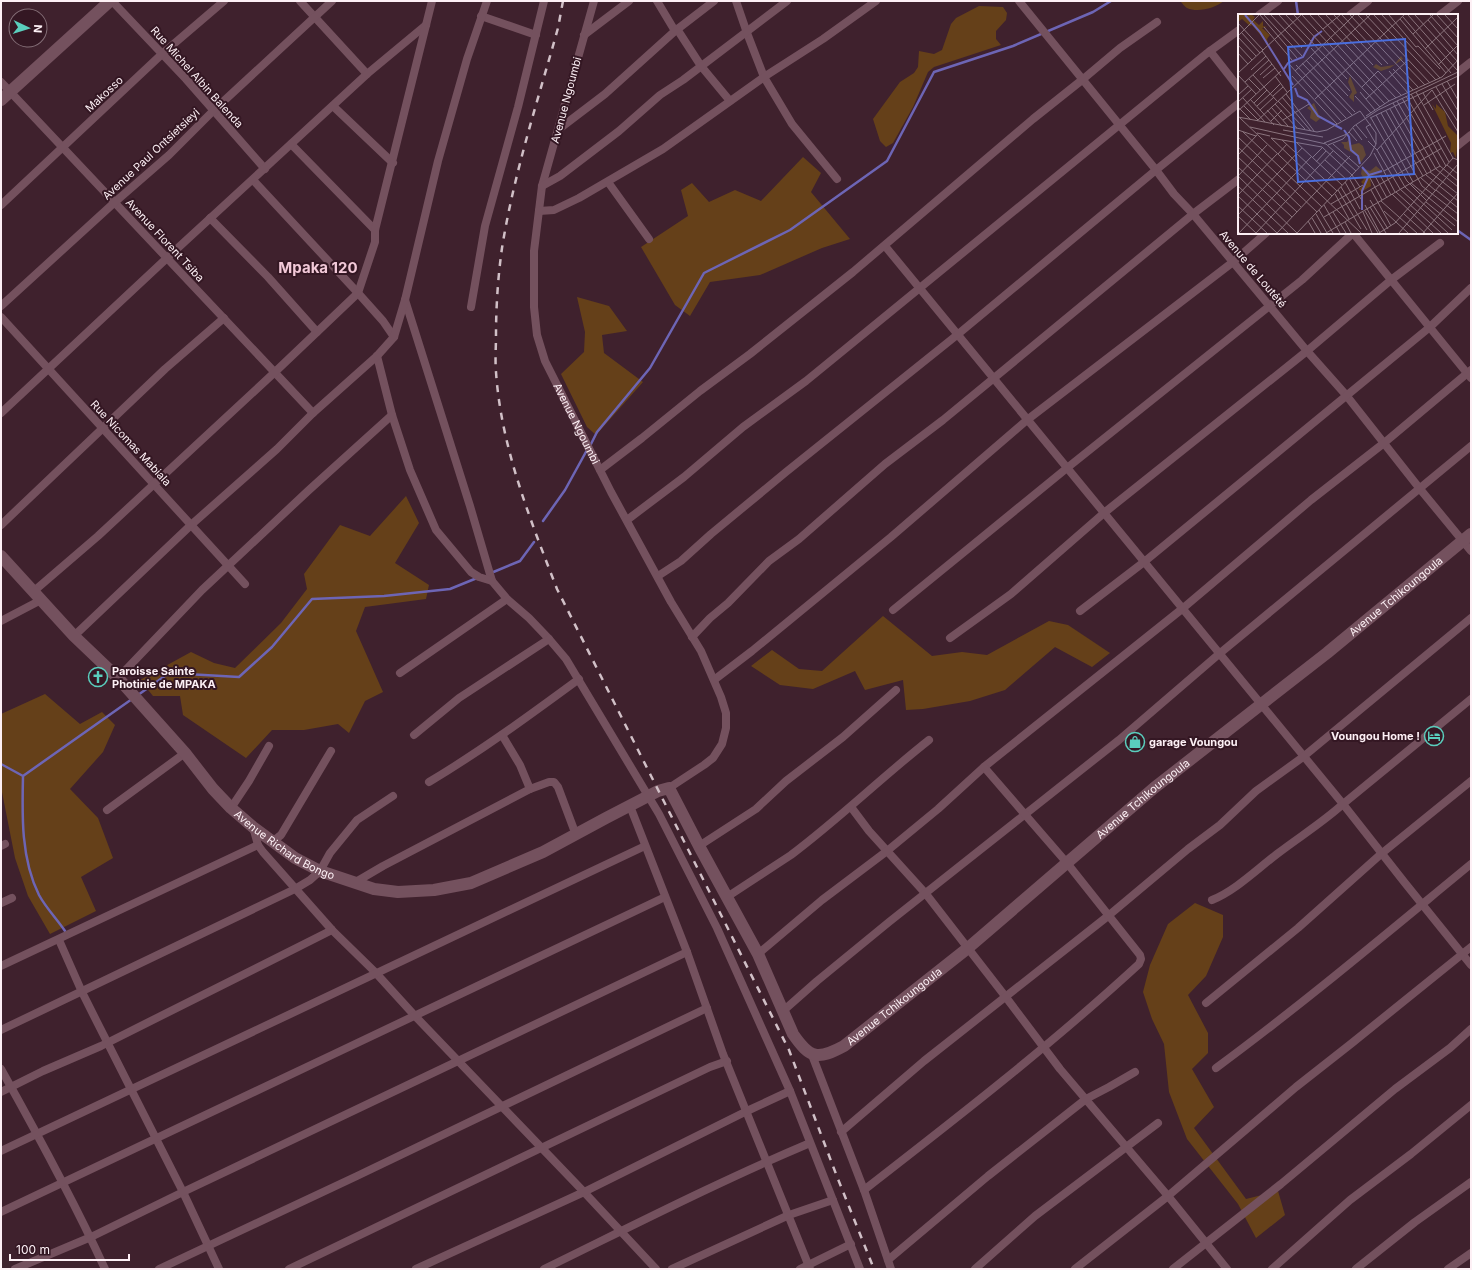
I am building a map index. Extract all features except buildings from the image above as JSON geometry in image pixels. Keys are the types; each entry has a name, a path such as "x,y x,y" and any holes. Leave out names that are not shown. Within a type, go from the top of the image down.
{"street":[{"path":"3,90 98,1"},
{"path":"3,90 111,1"},
{"name":"Rue Michel Albin Balenda","path":"111,1 186,79 265,169"},
{"name":"Makosso","path":"1,205 162,54 224,1"},
{"path":"300,1 367,74"},
{"name":"Avenue Paul Ontsietsieyi","path":"1,306 169,155 213,111 332,1"},
{"path":"1,621 38,596 98,536 358,293 375,242 376,230 432,1"},
{"path":"74,636 191,525 277,449 313,413 377,356 394,337 405,300 438,161 467,59 487,1"},
{"path":"471,307 485,226 544,1"},
{"name":"Avenue Ngoumbi","path":"594,1 542,186 534,251 534,307 537,335 545,361 600,470 701,651 714,680 726,713 726,728 722,744 713,758 659,792"},
{"path":"584,34 629,1"},
{"path":"657,1 701,66 730,101"},
{"path":"559,129 605,94 676,30 714,1"},
{"path":"736,1 764,77 792,124 837,179"},
{"path":"542,186 560,176 619,131 660,95 787,1"},
{"path":"539,211 554,210 578,198 663,149 764,77 823,39 876,1"},
{"name":"Avenue de Loutété","path":"1018,1 1174,194 1193,214 1307,351 1346,395 1420,489 1467,537 1471,551"},
{"path":"1260,14 1278,1"},
{"path":"1351,14 1368,1"},
{"path":"1441,14 1458,1"},
{"path":"481,16 536,36"},
{"path":"600,470 700,391 750,354 884,246 1033,119 1120,48 1157,22"},
{"path":"1,413 367,74 426,25"},
{"path":"627,520 684,477 743,427 806,381 1210,51 1238,31"},
{"path":"1210,51 1238,87"},
{"path":"1458,72 1471,62"},
{"name":"Avenue Florent Tsiba","path":"3,90 63,147 313,413"},
{"path":"658,576 681,561 780,476 958,335 1238,104"},
{"path":"333,106 393,163"},
{"path":"1458,145 1471,135"},
{"path":"291,144 376,230"},
{"path":"253,180 358,293 383,321 394,337"},
{"path":"692,637 769,561 799,539 885,464 993,378 1193,214 1238,180"},
{"path":"608,182 649,239"},
{"path":"210,218 268,277 317,332"},
{"path":"714,680 752,651 891,537 1027,420 1233,262 1265,234"},
{"path":"893,610 1067,468 1302,280 1352,234"},
{"path":"758,954 822,900 887,851 938,809 984,767 1182,609 1311,500 1470,374 1430,328 1354,234"},
{"path":"950,638 1011,594 1104,513 1307,351 1391,280 1440,243"},
{"path":"884,246 1343,804 1381,854 1471,965"},
{"path":"1080,611 1144,562 1346,395 1430,328 1471,288"},
{"path":"405,300 492,581 508,599 549,639 566,659 615,743 659,792 699,846 758,954 793,1034 801,1046 812,1055 864,1190 890,1269"},
{"name":"Rue Nicomas Mabiala","path":"1,317 245,584"},
{"path":"1,525 165,369 224,318"},
{"path":"377,356 392,415 410,470 436,530 471,572 479,577 492,581"},
{"path":"118,678 202,590 392,415"},
{"path":"783,1011 817,981 1024,813 1119,740 1220,654 1471,446"},
{"name":"Avenue Tchikoungoula","path":"812,1055 829,1054 844,1046 968,948 1154,788 1261,705 1467,537"},
{"name":"Avenue Richard Bongo","path":"1,558 74,636 118,678 185,753 213,789 231,808 272,842 295,858 320,871 374,889 398,892 434,890 470,883 543,852 659,792"},
{"path":"400,673 508,599"},
{"path":"841,1132 924,1061 1108,916 1188,849 1220,825 1256,791 1303,757 1471,618"},
{"path":"414,735 459,698 549,639"},
{"path":"429,782 468,759 579,679"},
{"path":"699,846 756,809 786,781 843,737 896,690"},
{"path":"1212,900 1224,895 1328,817 1471,699"},
{"path":"502,735 520,765 530,789"},
{"path":"727,897 791,855 851,807 896,766 929,740"},
{"path":"231,808 249,781 269,746"},
{"path":"272,842 281,835 331,751"},
{"path":"107,810 185,753"},
{"path":"864,1190 959,1116 1090,1009 1139,964 1140,955 1067,863 984,767"},
{"path":"1206,1003 1298,928 1381,854 1471,780"},
{"path":"354,883 383,866 530,789 549,782 554,782 558,787 576,835"},
{"path":"659,792 658,814 717,928 790,1091 860,1269"},
{"path":"1,1030 310,880 320,871 330,853 357,820 393,796"},
{"path":"630,806 687,952 727,1061 809,1267"},
{"path":"851,807 887,851 926,894 1043,1047 1227,1269"},
{"path":"253,827 258,845 294,889 332,930 375,972 501,1107 584,1192 656,1269"},
{"path":"1,966 258,845"},
{"path":"1,1151 130,1088 645,846"},
{"path":"1216,1068 1258,1037 1471,864"},
{"path":"1,1212 665,897"},
{"path":"1,903 12,898"},
{"path":"1,1092 43,1071 108,1043 332,930"},
{"path":"59,940 82,992 219,1269"},
{"path":"1075,1269 1168,1196 1296,1087 1471,946"},
{"path":"15,1269 90,1237 457,1060 687,952"},
{"path":"159,1269 707,1008"},
{"path":"1173,1269 1281,1184 1395,1089 1450,1048 1471,1030"},
{"path":"289,1269 703,1071 727,1061"},
{"path":"1,1069 38,1133 105,1269"},
{"path":"888,1260 988,1176 1086,1099 1135,1072"},
{"path":"416,1269 584,1192 790,1091"},
{"path":"1272,1269 1350,1200 1411,1154 1471,1105"},
{"path":"975,1269 1035,1216 1127,1148 1158,1123"},
{"path":"544,1269 620,1231 810,1143"},
{"path":"1356,1269 1415,1222 1471,1182"},
{"path":"672,1269 789,1215 833,1200"},
{"path":"800,1269 809,1267 851,1244"},
{"path":"1448,1269 1471,1253"}],"shaded area":[{"path":"1180,1 1224,1 1211,8 1196,10 1187,8"},
{"path":"979,6 1003,7 1007,13 1006,20 996,31 996,39 1001,45 934,67 928,72 913,107 893,143 886,147 880,141 873,119 900,82 914,73 918,67 919,51 934,54 942,50 951,24 956,18"},
{"path":"803,157 821,173 811,192 850,239 822,248 760,275 710,282 690,316 675,305 641,247 688,216 681,190 692,183 709,202 735,190 761,201"},
{"path":"577,297 609,306 627,331 602,335 604,353 643,382 596,435 587,427 561,374 584,352 585,332"},
{"path":"406,496 419,523 395,563 429,585 426,599 365,607 356,631 383,692 365,701 349,733 338,724 304,730 272,730 246,758 183,715 180,696 153,696 140,680 191,652 214,663 235,668 281,623 307,589 304,574 340,525 370,536"},
{"path":"883,616 932,656 962,652 987,655 1049,621 1068,625 1110,653 1092,667 1055,647 1005,690 970,701 923,709 906,710 903,680 865,690 855,671 813,689 780,685 751,666 772,650 799,669 822,671"},
{"path":"45,694 80,724 102,712 115,725 103,752 70,789 98,818 113,858 81,877 96,911 50,934 28,896 15,858 1,787 1,714"},
{"path":"1195,903 1223,915 1223,937 1206,976 1188,995 1208,1033 1208,1053 1192,1069 1214,1107 1194,1128 1246,1199 1278,1191 1285,1215 1256,1238 1238,1204 1187,1139 1169,1092 1164,1044 1152,1019 1143,992 1150,965 1168,924"}],"waterway":[{"path":"590,446 597,432 650,368 704,273 790,230 887,161 934,72 1013,46 1093,12 1111,1"},
{"path":"1296,1 1298,14"},
{"path":"1458,231 1471,240"},
{"path":"543,521 565,490 587,450"},
{"path":"491,573 520,561 534,542"},
{"path":"138,695 169,673 239,677 272,647 312,599 384,596 450,589 477,578"},
{"path":"1,764 23,776 132,699"},
{"path":"23,776 23,822 29,867 39,895 65,931"}],"railway":[{"path":"563,1 558,28 513,192 502,248 498,280 496,367 499,400 510,455 527,509 557,589 789,1050 874,1269"}],"place":[{"name":"Paroisse Sainte Photinie de MPAKA","path":"98,677"},
{"name":"Voungou Home !","path":"1434,736"},
{"name":"garage Voungou","path":"1135,742"}],"district":[{"name":"Mpaka 120","path":"318,268"}]}
